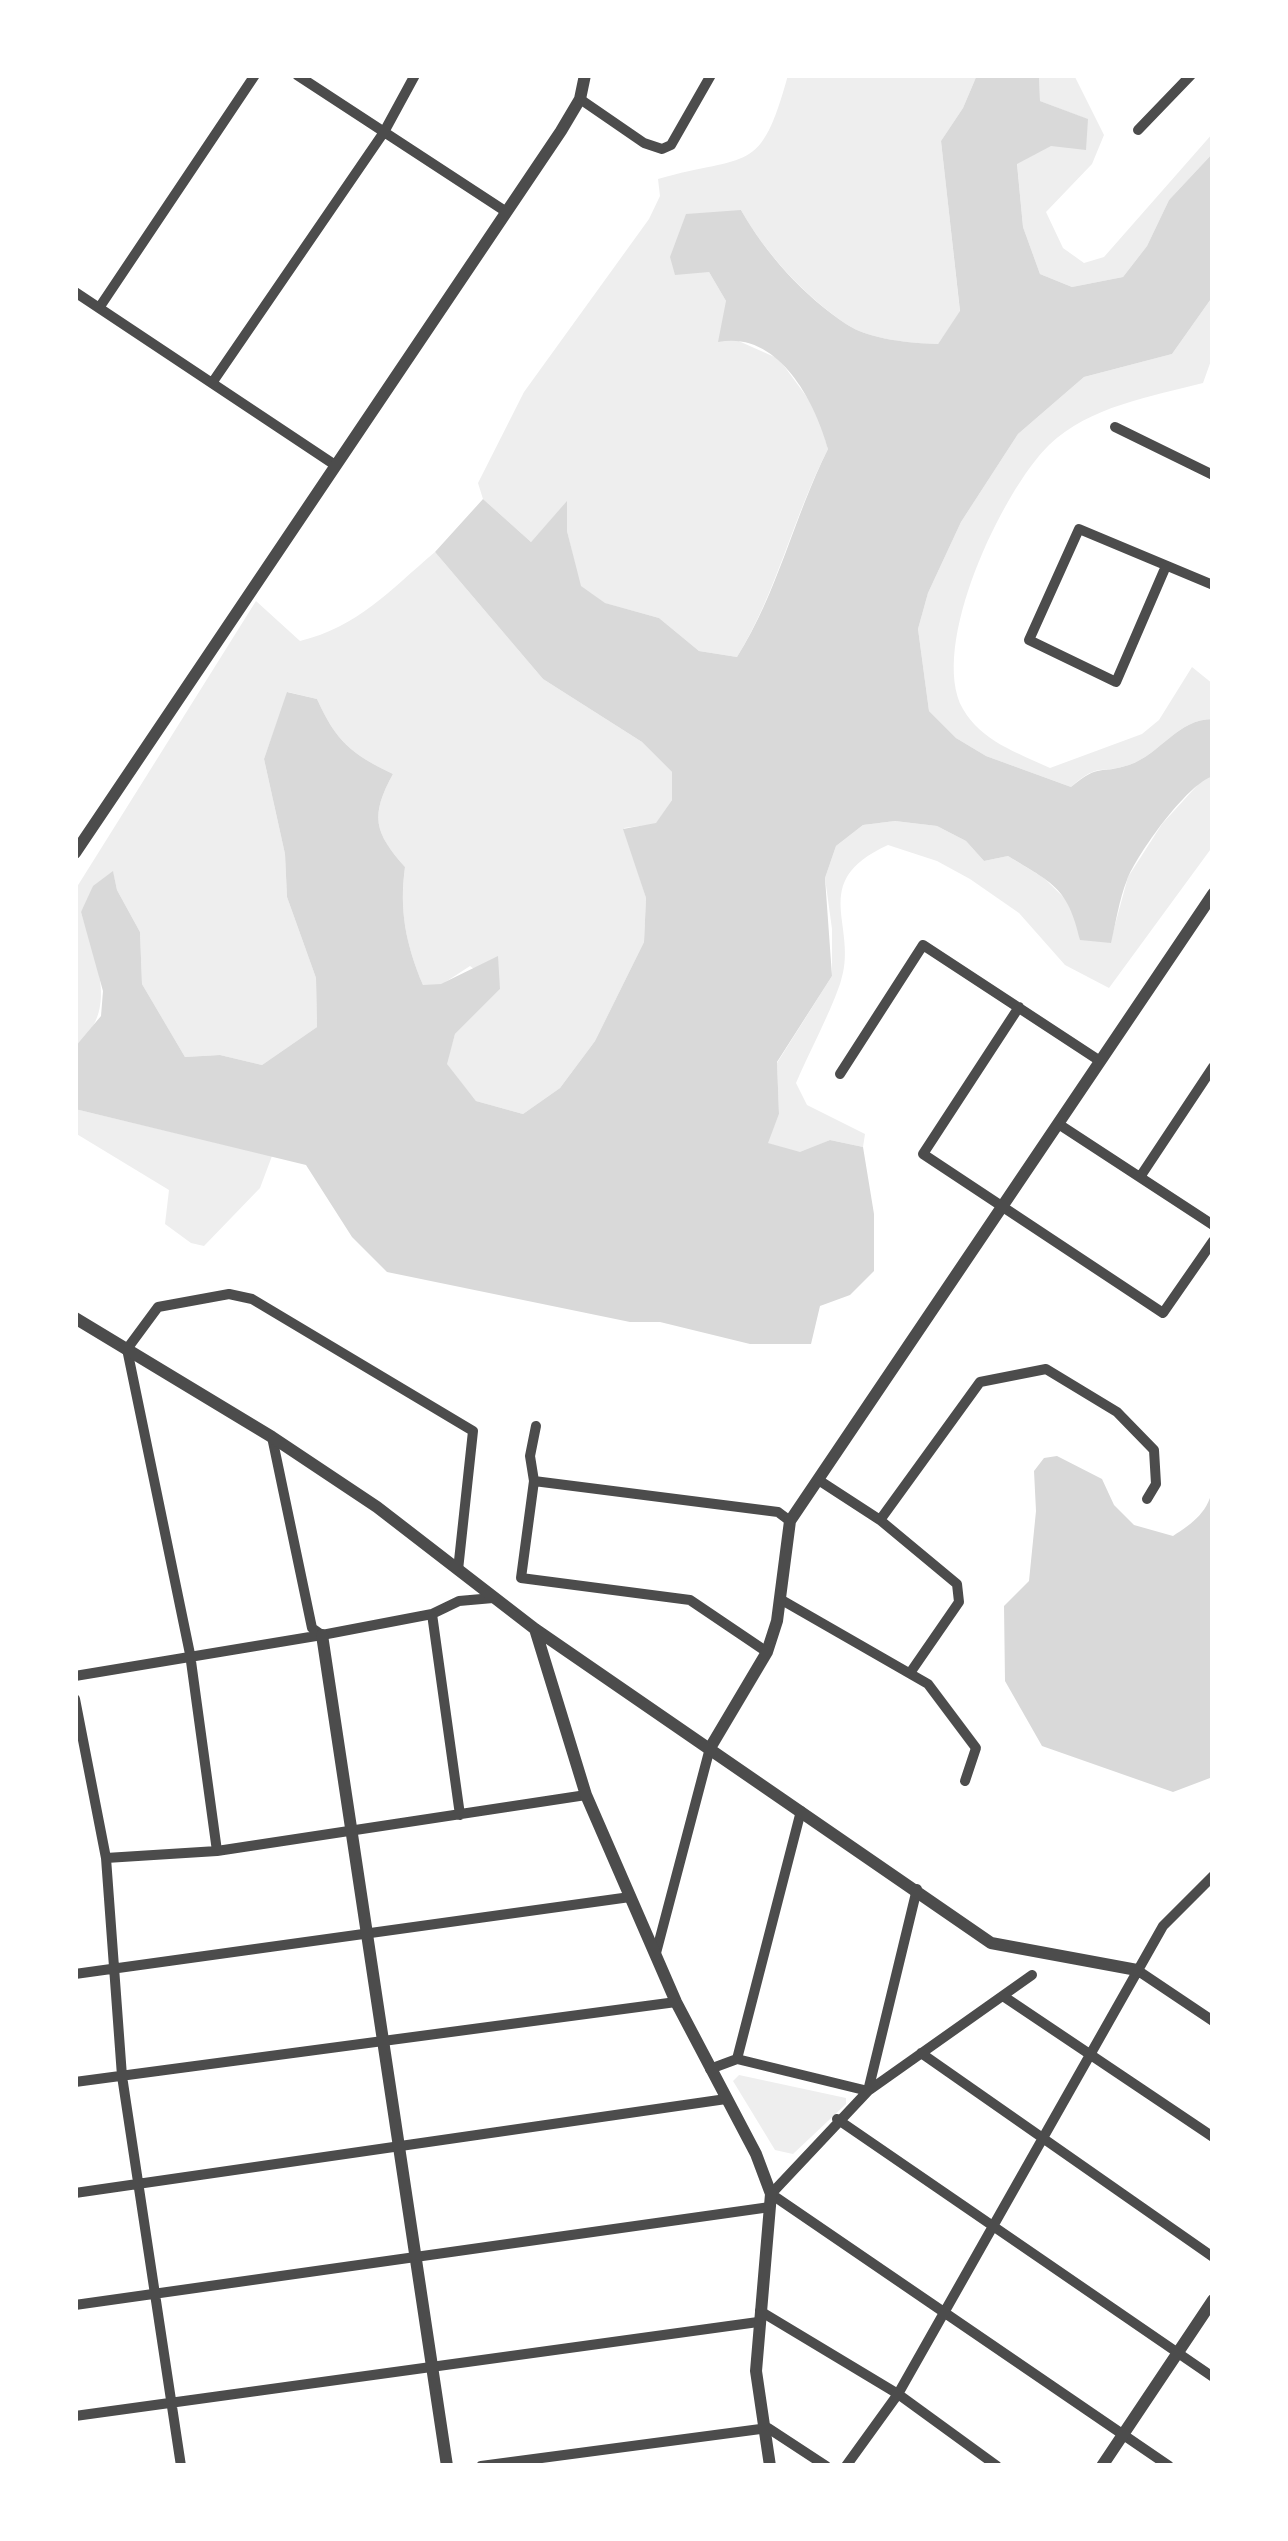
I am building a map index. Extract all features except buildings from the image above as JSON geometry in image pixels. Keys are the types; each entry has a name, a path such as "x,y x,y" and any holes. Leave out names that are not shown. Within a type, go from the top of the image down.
{"street":[{"path":"99,308 255,75"},
{"path":"297,75 505,211"},
{"path":"212,383 384,132 415,75"},
{"path":"75,854 580,99 586,75"},
{"path":"580,99 644,144 662,149 671,145 711,75"},
{"path":"1138,130 1191,75"},
{"path":"75,292 335,466"},
{"path":"1115,427 1213,475"},
{"path":"1166,566 1116,682 1029,640 1079,528 1213,585"},
{"path":"656,1953 710,1748 766,1652 780,1599 790,1521 1213,894"},
{"path":"840,1074 923,945 1100,1061"},
{"path":"1019,1007 923,1154 1163,1312 1213,1241"},
{"path":"1140,1177 1213,1067"},
{"path":"1060,1125 1213,1224"},
{"path":"217,1851 190,1654 127,1349 158,1307 229,1294 252,1299 473,1431 458,1570"},
{"path":"78,1324 127,1349 272,1437 377,1507 535,1629 992,1943 1137,1970 1213,2021"},
{"path":"880,1520 980,1382 1046,1369 1117,1412 1154,1450 1156,1484 1147,1500"},
{"path":"536,1426 530,1456 534,1481 521,1578 690,1600 766,1652"},
{"path":"272,1437 312,1628 322,1635 447,2466"},
{"path":"534,1481 778,1512 790,1521"},
{"path":"820,1481 880,1520 957,1584 959,1602 910,1672"},
{"path":"75,1676 322,1635 432,1614 459,1602 493,1598"},
{"path":"780,1599 928,1684 976,1748 965,1782"},
{"path":"432,1614 460,1815"},
{"path":"535,1629 586,1795 676,2002 756,2154 770,2200 756,2371 768,2428 770,2466"},
{"path":"75,1699 106,1858 122,2076 181,2466"},
{"path":"106,1858 217,1851 586,1795"},
{"path":"737,2058 801,1811"},
{"path":"846,2466 898,2394 1163,1926 1212,1878"},
{"path":"868,2091 917,1890"},
{"path":"75,1974 114,1965 367,1935 630,1897"},
{"path":"770,2200 837,2120 868,2091 1032,1975"},
{"path":"1003,1996 1213,2137"},
{"path":"75,2082 676,2002"},
{"path":"922,2053 1040,2140 1213,2257"},
{"path":"710,2070 737,2058 868,2091"},
{"path":"75,2192 726,2099"},
{"path":"837,2120 1213,2377"},
{"path":"75,2305 770,2200 946,2310 1169,2466"},
{"path":"1102,2466 1212,2304"},
{"path":"75,2416 759,2316 898,2394 996,2466"},
{"path":"481,2466 768,2428 826,2466"}],"shaded area":[{"path":"788,75 977,75 963,108 941,141 960,312 938,344 890,340 856,329 787,273 741,210 709,272 726,301 734,339 779,359 817,411 828,449 763,607 737,657 699,651 659,618 604,603 580,586 567,531 567,502 531,542 483,499 478,483 524,392 649,219 660,196 658,179 747,156 769,131"},
{"path":"977,75 1039,75 1040,101 1088,119 1086,150 1051,146 1017,164 1023,227 1040,274 1072,287 1123,277 1147,246 1169,200 1213,153 1213,296 1172,354 1084,377 1018,434 961,522 928,593 918,629 929,711 956,738 986,756 1071,787 1095,772 1140,760 1189,725 1213,719 1213,776 1177,806 1132,868 1111,943 1080,940 1064,897 1036,873 1008,856 984,861 966,841 937,826 895,821 863,825 836,846 825,878 832,976 777,1062 779,1114 768,1143 800,1152 830,1140 863,1147 874,1214 874,1271 850,1295 820,1306 811,1344 750,1344 660,1322 630,1322 387,1272 352,1237 306,1165 75,1109 75,1047 101,1016 103,991 81,912 93,886 113,871 117,890 140,932 142,984 185,1057 220,1055 262,1065 317,1027 316,978 287,897 285,854 264,759 287,692 317,699 346,745 393,774 381,801 379,823 387,844 405,867 405,927 423,985 441,984 498,956 500,989 455,1034 447,1064 476,1101 523,1114 560,1088 595,1041 644,942 646,898 623,829 656,823 672,800 672,772 642,742 543,679 435,552 483,499 531,542 567,501 567,531 581,586 605,603 659,618 699,651 737,657 764,607 828,449 814,410 791,373 776,358 739,341 718,342 726,301 709,272 675,275 670,257 686,214 741,210 787,273 846,324 879,337 938,344 960,311 941,141 963,108"},
{"path":"1039,75 1074,75 1104,135 1092,164 1046,212 1063,248 1084,263 1104,257 1213,133 1213,153 1169,200 1147,246 1123,277 1072,287 1040,274 1023,227 1017,163 1087,119 1040,101"},
{"path":"1213,296 1213,355 1203,383 1122,405 1083,421 1049,445 1030,467 992,532 975,571 955,648 955,682 963,709 980,730 1001,745 1050,768 1142,734 1159,720 1192,667 1213,684 1213,719 1189,725 1140,760 1094,771 1071,787 986,756 956,738 929,711 918,629 928,593 961,522 1018,434 1084,377 1172,354"},
{"path":"435,552 543,679 642,742 672,772 672,800 656,824 624,828 646,898 644,942 595,1041 560,1088 523,1114 476,1101 446,1064 455,1034 500,989 470,966 441,985 423,985 405,928 405,867 387,844 379,823 381,801 393,774 346,745 317,699 288,692 264,759 285,854 287,897 316,978 317,1027 262,1065 220,1055 185,1057 142,984 140,932 117,890 113,872 81,912 97,966 101,1001 89,1033 75,1047 75,890 256,601 300,641 356,617"},
{"path":"1213,776 1213,846 1109,988 1065,965 1019,913 937,861 888,845 863,860 848,875 842,890 845,963 840,984 796,1083 807,1105 865,1134 863,1147 830,1140 800,1153 767,1143 779,1114 777,1063 832,976 832,929 825,878 836,846 863,825 895,821 937,826 966,841 984,861 1008,856 1044,878 1110,943 1128,877 1162,824 1203,779"},
{"path":"75,1109 272,1156 260,1188 204,1246 191,1243 165,1224 169,1190 75,1133"},
{"path":"1057,1456 1102,1479 1114,1505 1134,1525 1173,1536 1204,1509 1213,1485 1210,1778 1173,1792 1042,1746 1005,1681 1004,1606 1029,1581 1036,1511 1034,1471 1044,1458"},
{"path":"739,2075 846,2098 846,2104 793,2154 775,2150 733,2081"}]}
